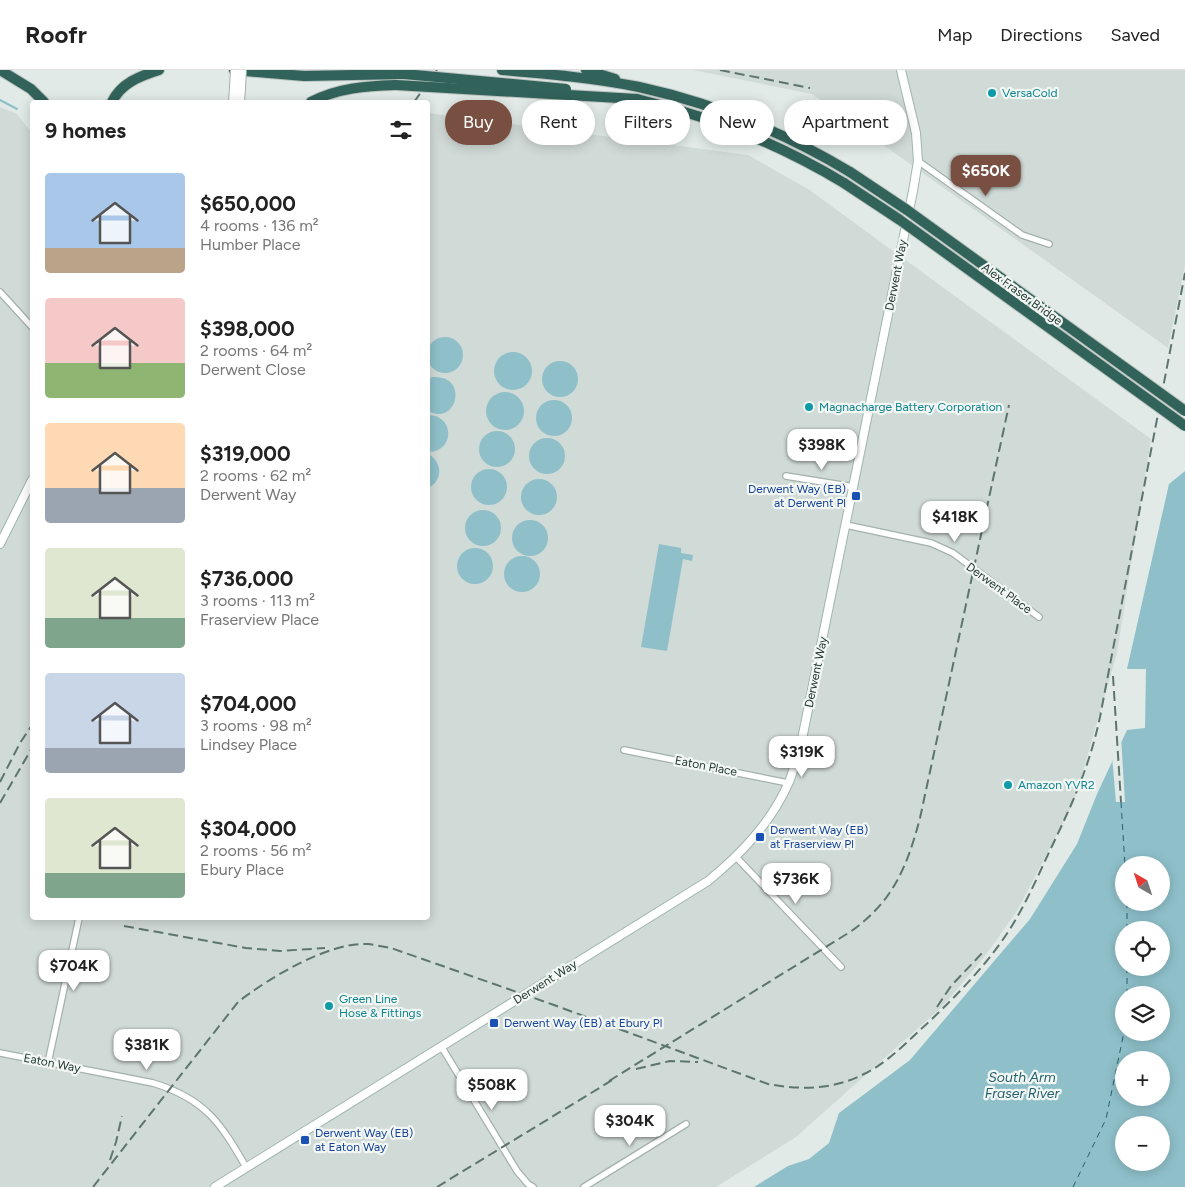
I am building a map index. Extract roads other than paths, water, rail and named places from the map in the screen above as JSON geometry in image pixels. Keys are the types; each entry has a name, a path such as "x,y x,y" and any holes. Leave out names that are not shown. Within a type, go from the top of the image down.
{"highway":[{"path":"0,70 31,89 42,100"},
{"path":"113,100 116,93 134,79 159,70"},
{"path":"235,70 304,76 404,74"},
{"path":"366,70 568,89 636,99"},
{"path":"502,70 639,87"},
{"path":"586,70 639,87"},
{"path":"0,76 17,85 31,89"},
{"path":"316,100 334,92 362,86 396,85 636,99"},
{"name":"Alex Fraser Bridge","path":"639,87 706,106 748,121 811,150 850,172 907,210 1185,411"},
{"name":"Alex Fraser Bridge","path":"636,99 679,110 744,132 805,160 844,183 900,220 1185,426"}],"street":[{"path":"235,70 240,100"},
{"path":"233,100 242,70"},
{"name":"Derwent Way","path":"215,1187 708,881 736,857 768,819 788,783 800,749 913,191 918,161 916,133 901,70"},
{"path":"918,161 1022,235 1049,244"},
{"path":"0,292 30,325"},
{"path":"786,476 854,487"},
{"path":"0,544 30,484"},
{"name":"Derwent Place","path":"846,526 931,543 953,554 1039,617"},
{"name":"Eaton Place","path":"624,750 788,783"},
{"path":"736,857 841,967"},
{"path":"48,1063 79,920"},
{"path":"441,1046 517,1171 533,1187"},
{"name":"Eaton Way","path":"0,1053 153,1082 184,1095 197,1102 221,1126 246,1167"},
{"path":"584,1187 686,1124"}],"water":[{"path":"438,338 452,338 462,348 462,362 452,372 438,372 430,365 430,345"},
{"path":"513,352 526,358 532,371 526,384 513,390 500,384 494,371 500,358"},
{"path":"560,361 572,367 578,379 572,391 560,397 548,391 542,379 548,367"},
{"path":"430,378 444,378 451,383 455,391 455,399 452,406 446,412 438,414 430,412"},
{"path":"505,392 518,398 524,411 518,424 505,430 492,424 486,411 492,398"},
{"path":"554,400 561,401 567,405 571,411 571,425 567,431 561,435 554,436 547,435 541,431 537,425 536,418 537,411 541,405 547,401"},
{"path":"430,415 443,421 447,427 447,440 437,450 430,452"},
{"path":"497,431 504,432 510,436 514,442 514,456 510,462 504,466 497,467 490,466 484,462 480,456 479,449 480,442 484,436 490,432"},
{"path":"547,438 554,439 560,443 564,449 564,463 560,469 554,473 547,474 540,473 534,469 530,463 529,456 530,449 534,443 540,439"},
{"path":"430,455 439,466 439,476 430,487"},
{"path":"489,469 502,474 507,487 502,500 489,505 476,500 471,487 476,474"},
{"name":"South Arm Fraser River","path":"1185,471 1185,1187 754,1187 788,1166 809,1159 829,1143 839,1113 910,1060 1030,919 1077,844 1097,794 1127,730 1145,728 1146,669 1127,669 1169,484"},
{"path":"539,479 552,484 557,497 552,510 539,515 526,510 521,497 526,484"},
{"path":"483,510 490,511 496,515 500,521 500,535 496,541 490,545 483,546 476,545 470,541 466,535 465,528 466,521 470,515 476,511"},
{"path":"530,520 537,521 543,525 547,531 547,545 543,551 537,555 530,556 523,555 517,551 513,545 512,538 513,531 517,525 523,521"},
{"path":"659,544 681,548 681,553 693,555 692,561 683,559 667,651 641,647"},
{"path":"475,548 482,549 488,553 492,559 492,573 488,579 482,583 475,584 468,583 462,579 458,573 457,566 458,559 462,553 468,549"},
{"path":"522,556 529,557 535,561 539,567 539,581 535,587 529,591 522,592 515,591 509,587 505,581 504,574 505,567 509,561 515,557"}],"waterway":[{"path":"0,100 17,109"}],"railway":[{"path":"415,100 437,70"},
{"path":"720,70 810,88"},
{"path":"93,1187 238,1002 300,963 317,955 352,945 368,944 391,948 554,1005 768,1084 804,1088 828,1086 852,1079 872,1070 894,1054 959,992 985,963 1007,934 1031,891 1081,782 1100,717 1185,273"},
{"path":"609,1081 850,932 865,920 888,896 910,852 920,818 1009,405"},
{"path":"1113,676 1121,802"},
{"path":"0,782 30,728"},
{"path":"0,803 30,751"},
{"path":"124,926 246,948 280,951 325,948"},
{"path":"937,1007 951,986 984,951"},
{"path":"636,1069 670,1061 698,1062"},
{"path":"437,1187 614,1079"},
{"path":"110,1160 122,1116"}],"place":[{"name":"VersaCold","path":"992,93"},
{"name":"Magnacharge Battery Corporation","path":"809,407"},
{"name":"Derwent Way (EB) at Derwent Pl","path":"856,496"},
{"name":"Amazon YVR2","path":"1008,785"},
{"name":"Derwent Way (EB) at Fraserview Pl","path":"760,837"},
{"name":"Green Line Hose & Fittings","path":"329,1006"},
{"name":"Derwent Way (EB) at Ebury Pl","path":"494,1023"},
{"name":"Derwent Way (EB) at Eaton Way","path":"305,1140"}]}
